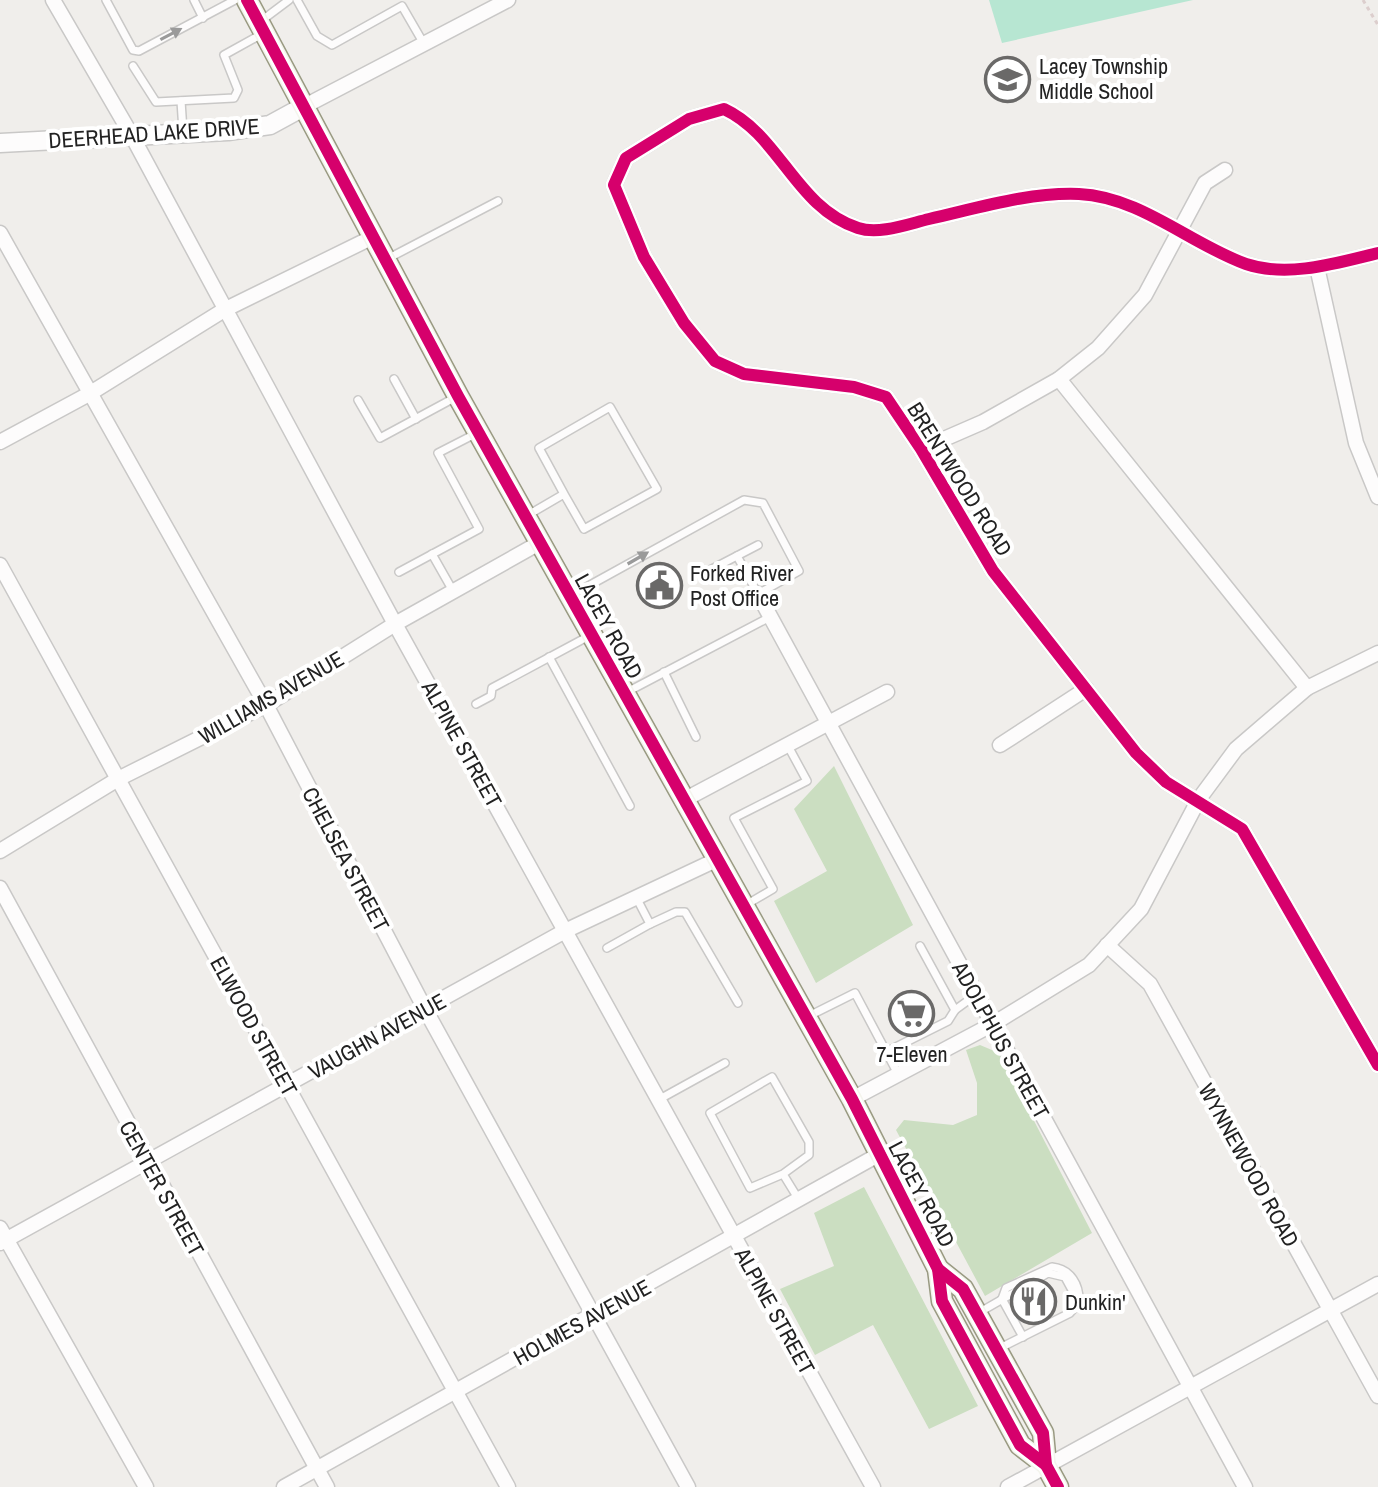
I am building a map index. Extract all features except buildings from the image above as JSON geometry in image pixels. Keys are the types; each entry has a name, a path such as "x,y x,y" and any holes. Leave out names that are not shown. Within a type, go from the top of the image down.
{"main road":[{"name":"LACEY ROAD","path":"253,11 458,396 682,801 852,1099 938,1269 942,1301 1020,1445 1046,1465"},
{"name":"LACEY ROAD","path":"938,1269 963,1289 1043,1433 1046,1465 1058,1487"}],"street":[{"name":"ALPINE STREET","path":"53,0 132,136 395,624 873,1487"},
{"path":"303,107 508,0"},
{"name":"DEERHEAD LAKE DRIVE","path":"0,143 183,134 270,125 303,107"},
{"name":"BRENTWOOD ROAD","path":"1378,253 1317,267 1278,269 1248,265 1113,198 1079,194 1034,196 888,228 862,229 834,218 802,191 782,161 741,117 724,109 711,110 689,119 626,158 614,185 644,257 684,323 715,361 763,378 810,381 874,391 886,397 921,449 993,571 1136,753 1166,782 1199,799 1242,829 1378,1065"},
{"path":"921,449 983,422 1059,379 1122,325 1145,295 1205,183 1225,170"},
{"name":"CHELSEA STREET","path":"0,233 266,705 425,1009 688,1487"},
{"path":"0,442 89,394 224,310 373,237"},
{"path":"1317,267 1356,443 1378,497"},
{"path":"1059,379 1307,688"},
{"name":"WILLIAMS AVENUE","path":"0,851 118,779 266,705 395,624 541,542"},
{"name":"ELWOOD STREET","path":"0,565 508,1487"},
{"name":"ADOLPHUS STREET","path":"758,594 826,726 977,994 1245,1487"},
{"path":"852,1099 1070,979 1141,909 1199,799 1236,749 1307,688 1378,653"},
{"path":"1000,745 1086,689"},
{"path":"682,801 887,692"},
{"name":"VAUGHN AVENUE","path":"2,1237 147,1163 565,931 716,860"},
{"name":"CENTER STREET","path":"0,888 147,1163 327,1487"},
{"name":"WYNNEWOOD ROAD","path":"1107,945 1150,984 1378,1396"},
{"name":"HOLMES AVENUE","path":"284,1487 878,1155"},
{"path":"2,1237 146,1487"},
{"path":"1008,1487 1378,1284"}],"lane":[{"path":"106,0 133,50 139,51 203,18 253,11 289,0"},
{"path":"194,0 203,18"},
{"path":"297,0 317,36 332,45 401,3 424,44"},
{"path":"133,66 151,100 234,98 239,95 224,55 253,11"},
{"path":"181,101 183,134"},
{"path":"385,260 498,201"},
{"path":"394,379 416,419"},
{"path":"358,400 380,438 458,396"},
{"path":"610,407 657,489 584,529 564,494 539,448 610,407"},
{"path":"399,572 479,529 438,453 479,432"},
{"path":"526,516 564,494"},
{"path":"570,596 744,500 763,503 799,571 758,594 737,556"},
{"path":"708,571 758,545"},
{"path":"432,554 453,591"},
{"path":"623,694 770,617"},
{"path":"476,704 491,696 492,688 591,635"},
{"path":"549,657 630,806"},
{"path":"664,672 696,737"},
{"path":"742,907 773,889 734,818 807,781 788,746"},
{"path":"636,897 650,924"},
{"path":"607,948 650,924 676,912 685,912 738,1003"},
{"path":"920,946 955,1010"},
{"path":"805,1018 855,993 898,1074"},
{"path":"886,1052 948,1021 955,1010 977,994"},
{"path":"658,1100 725,1063"},
{"path":"772,1077 809,1142 809,1155 783,1174 750,1188 710,1113 772,1077"},
{"path":"783,1174 799,1200"},
{"path":"976,1314 1048,1273 1065,1277 1079,1303 1070,1313 996,1350"},
{"path":"1002,1299 1023,1337"}],"path":[{"path":"1363,0 1378,25"}],"green space":[{"path":"989,0 1193,0 1002,43"},
{"path":"834,766 913,925 816,983 774,901 827,871 794,809"},
{"path":"980,1045 999,1053 1092,1233 985,1296 896,1130 904,1120 953,1125 977,1115 977,1083 966,1050"},
{"path":"864,1187 978,1406 929,1429 873,1325 815,1355 780,1289 834,1266 814,1213"}],"cycle path":[{"path":"247,0 458,396 852,1099 938,1269 942,1301 1020,1445 1046,1465"},
{"path":"1378,253 1312,268 1262,268 1225,255 1123,203 1079,194 1022,198 894,228 866,230 837,218 819,205 760,136 724,109 689,119 626,158 614,185 644,257 684,323 715,361 744,374 854,387 886,397 921,449 993,571 1136,753 1166,782 1242,829 1378,1065"},
{"path":"938,1269 963,1289 1043,1433 1046,1465 1058,1487"}],"place":[{"name":"Lacey Township Middle School","path":"1008,79"},
{"name":"Forked River Post Office","path":"659,586"},
{"name":"7-Eleven","path":"912,1013"},
{"name":"Dunkin'","path":"1034,1302"}]}
